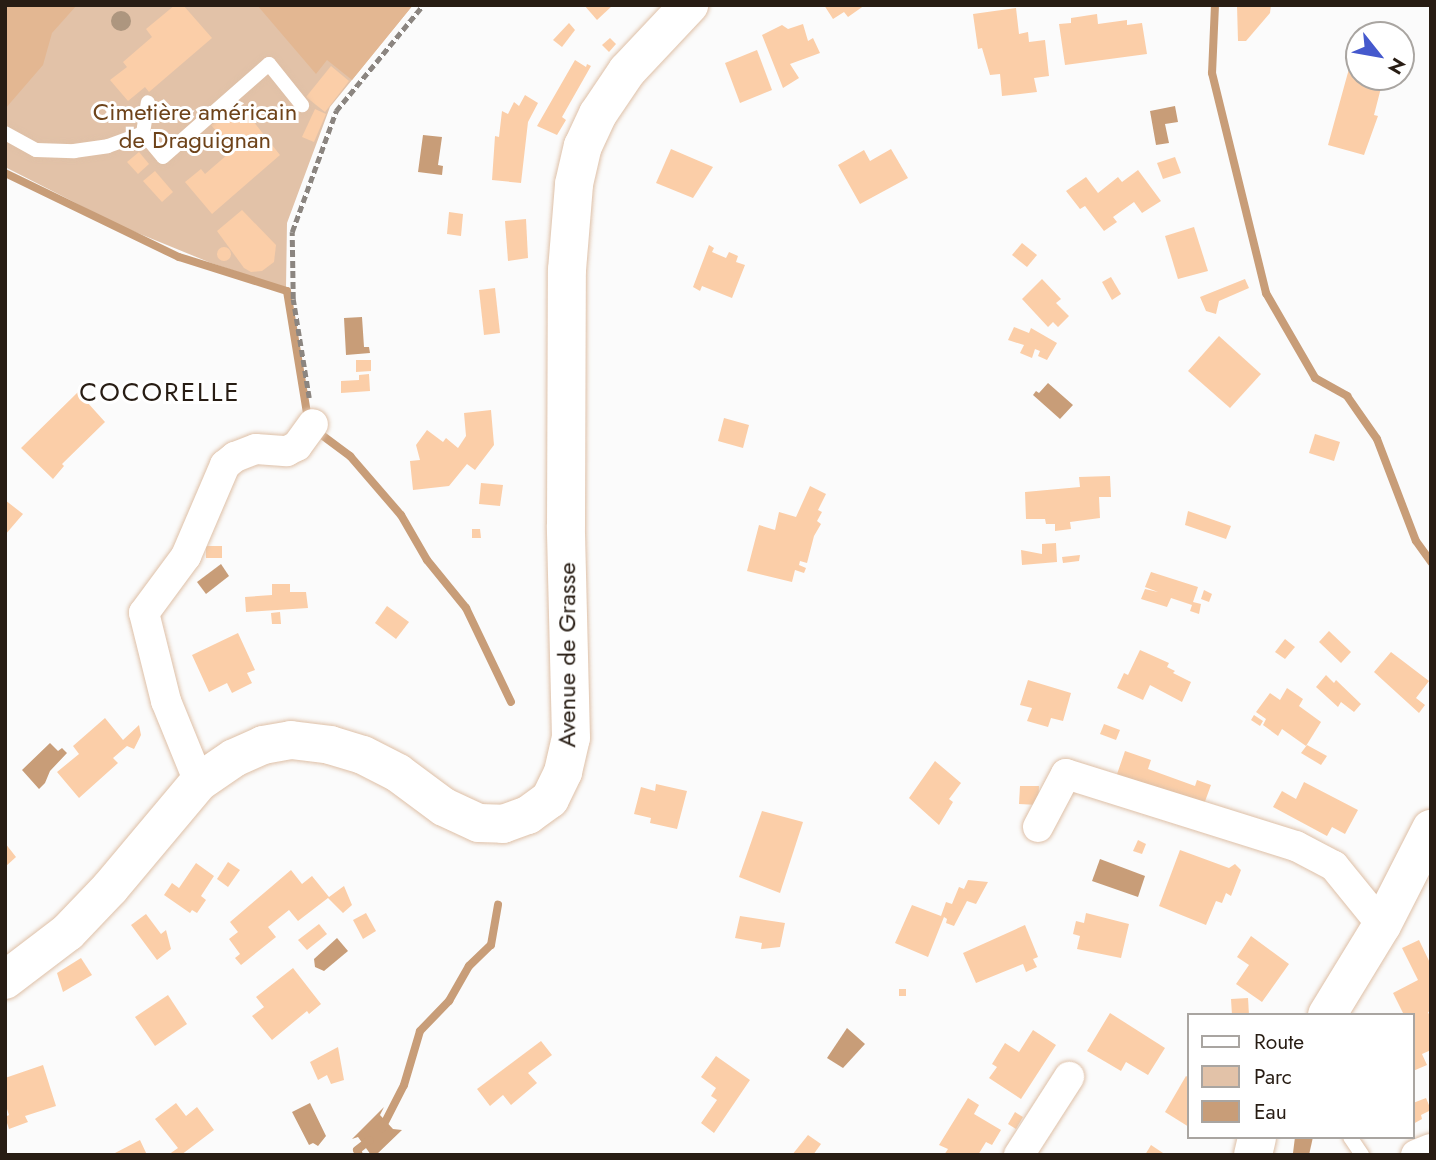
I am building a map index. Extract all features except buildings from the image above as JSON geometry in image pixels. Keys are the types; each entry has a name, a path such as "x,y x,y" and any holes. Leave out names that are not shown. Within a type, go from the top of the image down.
{"main road":[{"name":"Avenue de Grasse","path":"5,980 68,932 102,897 198,782 234,758 263,746 291,740 330,745 363,755 398,773 444,807 479,823 503,824 528,815 550,799 563,772 571,738 566,526 567,270 574,184 583,146 598,114 627,71 689,5"},
{"path":"1340,1006 1431,829"}],"street":[{"path":"198,782 166,701 144,612 186,556 225,465 235,457 256,449 287,451 297,446 310,429"},
{"path":"1038,827 1066,774 1296,846 1334,866 1382,925"},
{"path":"1019,1155 1069,1077"},
{"path":"1416,1155 1431,1149"}],"lane":[{"path":"148,102 143,133 163,157 269,64 302,105"},
{"path":"5,133 36,150 74,151 108,146 143,133"},
{"path":"1351,1139 1362,1155"}],"path":[{"path":"310,429 293,299 292,232 336,111 423,5"}],"green space":[{"name":"Cimetière américain de Draguignan","path":"5,5 413,5 330,107 287,223 286,288 211,263 123,227 5,167"}],"shaded area":[{"path":"5,5 77,5 52,33 43,65 5,109"},
{"path":"257,5 413,5 352,80 327,60 316,74"}],"water":[{"path":"1175,106 1178,122 1165,124 1169,143 1156,145 1150,111"},
{"path":"423,135 442,137 438,165 443,166 442,175 418,172"},
{"path":"362,317 364,347 369,347 370,353 346,355 344,318"},
{"path":"1048,383 1073,405 1060,419 1033,395 1036,391 1039,393"},
{"path":"221,564 229,576 206,594 197,582"},
{"path":"50,743 58,751 62,748 67,753 50,771 39,789 22,770"},
{"path":"1100,859 1145,876 1138,897 1092,881"},
{"path":"337,938 348,951 324,971 315,967 314,959"},
{"path":"847,1028 865,1044 843,1068 827,1058"},
{"path":"310,1103 326,1136 318,1146 313,1143 309,1145 292,1112"},
{"path":"384,1107 380,1115 393,1129 402,1130 376,1155 371,1155 358,1137 352,1139"},
{"path":"1295,1139 1313,1139 1309,1155 1293,1153"}],"waterway":[{"path":"1215,5 1212,73 1266,293 1315,378 1347,396 1377,439 1416,541 1431,562"},
{"path":"5,173 179,257 287,291 308,419"},
{"path":"315,430 350,456 401,515 427,560 466,608 511,702"},
{"path":"382,1128 404,1085 420,1031 449,1001 469,966 491,945 498,905"},
{"path":"359,1155 357,1150 370,1140"}],"district":[{"name":"COCORELLE","path":"160,393"}]}
